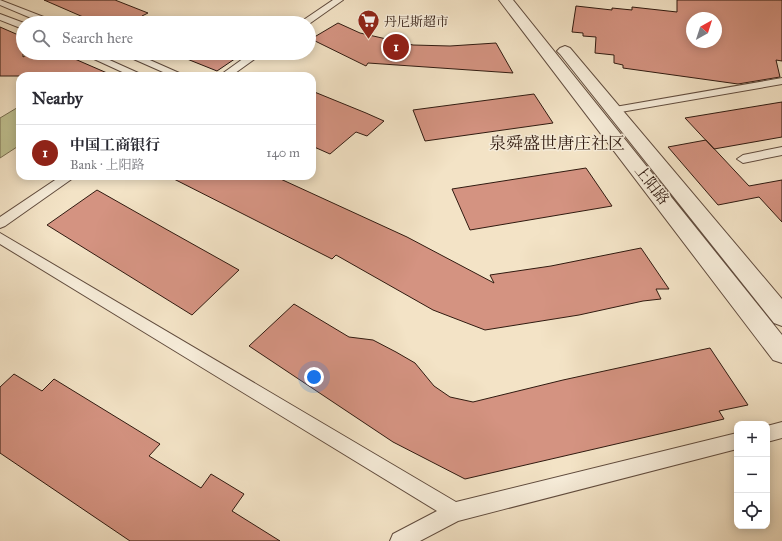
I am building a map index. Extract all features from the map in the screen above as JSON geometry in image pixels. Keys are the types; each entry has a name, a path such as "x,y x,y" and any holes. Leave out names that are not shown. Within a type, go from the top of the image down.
{"street":[{"name":"上阳路","path":"506,0 782,353"},
{"name":"上阳路","path":"523,0 615,110 782,316"}],"lane":[{"path":"315,16 339,0"},
{"path":"0,2 34,16"},
{"path":"0,17 16,23"},
{"path":"102,60 131,72"},
{"path":"142,60 171,72"},
{"path":"230,72 248,60"},
{"path":"615,110 782,82"},
{"path":"743,159 782,151"},
{"path":"0,223 64,180"},
{"path":"0,238 455,512"},
{"path":"770,433 782,430"},
{"path":"400,541 455,512 734,442"}],"green space":[{"path":"16,108 16,148 0,158 0,118"}],"building":[{"path":"44,0 115,0 148,13 142,16 81,16"},
{"path":"677,0 782,0 782,61 776,60 780,77 738,84 623,68 623,65 614,63 614,55 595,53 596,37 583,36 583,33 572,32 576,6 612,10 612,8 632,10 632,7 677,12"},
{"path":"338,23 360,33 413,45 450,46 496,43 513,73 368,63 366,66 316,41 316,36"},
{"path":"0,27 16,34 16,60 77,60 105,72 16,72 16,76 0,76"},
{"path":"190,60 233,60 217,71"},
{"path":"316,93 384,121 367,136 356,132 330,154 316,148"},
{"path":"534,94 553,123 425,141 413,110"},
{"path":"782,102 782,137 714,149 685,118"},
{"path":"706,140 749,186 782,180 782,222 759,197 718,205 668,147"},
{"path":"586,168 612,206 470,230 452,189"},
{"path":"176,180 283,180 407,237 494,283 490,275 551,266 641,248 669,289 656,289 661,299 643,301 579,315 485,330 433,310 336,255 332,259"},
{"path":"97,190 239,270 192,315 47,225"},
{"path":"294,304 349,337 373,340 415,363 434,386 450,397 473,402 563,380 710,348 748,405 719,411 724,419 465,479 393,442 249,346"},
{"path":"14,374 42,391 54,379 160,444 149,456 201,488 211,474 244,494 232,511 280,541 130,541 0,453 0,387"}],"place":[{"name":"丹尼斯超市","path":"368,40"},
{"name":"中国工商银行","path":"396,47"}],"district":[{"name":"泉舜盛世唐庄社区","path":"557,143"}]}
